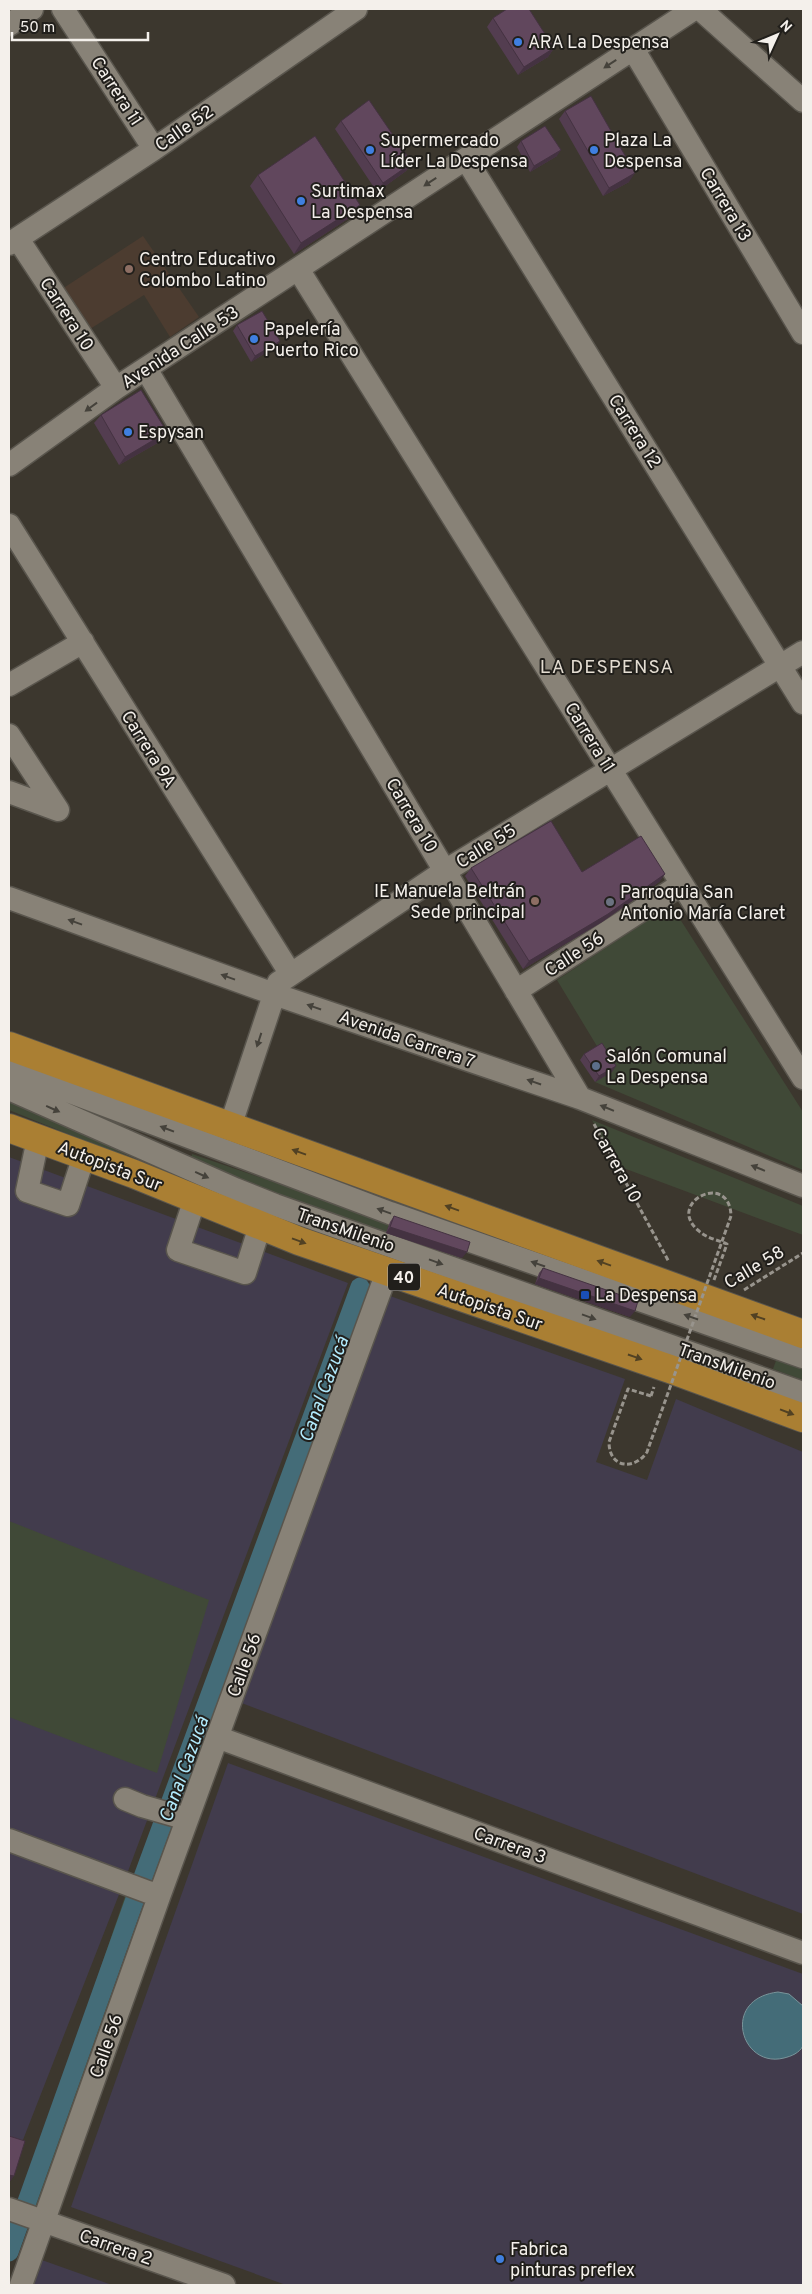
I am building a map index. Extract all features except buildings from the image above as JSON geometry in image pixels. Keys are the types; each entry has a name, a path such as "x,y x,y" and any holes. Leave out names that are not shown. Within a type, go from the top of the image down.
{"highway":[{"path":"9,1046 803,1334"},
{"name":"Autopista Sur","path":"9,1128 260,1226 670,1369 803,1418"}],"street":[{"path":"9,24 32,9"},
{"name":"Carrera 11","path":"63,9 154,149"},
{"name":"Calle 52","path":"13,242 154,149 356,9"},
{"path":"700,9 800,94"},
{"name":"Avenida Calle 53","path":"9,465 116,388 633,49 681,12"},
{"name":"Carrera 13","path":"633,49 803,332"},
{"name":"Carrera 12","path":"466,159 803,703"},
{"name":"Carrera 10","path":"13,242 116,388"},
{"name":"Carrera 11","path":"298,269 803,1078"},
{"name":"Carrera 10","path":"146,369 580,1098"},
{"name":"Carrera 9A","path":"9,525 290,973"},
{"path":"9,685 83,642"},
{"name":"Calle 55","path":"230,1127 278,983 290,973 445,871 803,652"},
{"path":"9,735 58,810 9,792"},
{"name":"Calle 56","path":"516,991 682,884"},
{"name":"Avenida Carrera 7","path":"9,898 274,994 580,1098 803,1186"},
{"name":"TransMilenio","path":"9,1069 390,1213 803,1357"},
{"name":"TransMilenio","path":"9,1089 267,1202 803,1393"},
{"path":"38,1139 27,1191 68,1205 84,1156"},
{"path":"195,1200 178,1250 245,1273 260,1226"},
{"name":"Calle 56","path":"21,2285 146,1890 175,1815 217,1737 388,1272"},
{"name":"Carrera 3","path":"217,1737 803,1953"},
{"path":"125,1799 175,1815"},
{"path":"9,1840 146,1890"},
{"name":"Carrera 2","path":"10,2210 224,2285"}],"path":[{"name":"Carrera 10","path":"580,1098 704,1298"},
{"path":"656,1384 651,1396 628,1389 609,1442 609,1450 618,1462 628,1465 637,1462 648,1452 665,1400 682,1355 702,1296 712,1270 721,1243 724,1234 731,1216 730,1206 720,1195 709,1192 693,1201 690,1208 691,1222 701,1234 718,1241 727,1244 704,1298"},
{"name":"Calle 58","path":"704,1298 803,1253"}],"shaded area":[{"name":"Centro Educativo Colombo Latino","path":"143,236 199,317 170,337 144,295 90,329 62,289"},
{"path":"9,1157 348,1283 127,1874 19,2150 9,2146"},
{"path":"390,1296 625,1379 596,1462 647,1480 676,1399 803,1452 803,1914 239,1702"},
{"path":"228,1763 803,1974 803,2285 286,2285 71,2207"},
{"path":"39,2259 112,2285 30,2285"}],"green space":[{"path":"671,905 803,1112 803,1170 595,1082 612,1071 557,980"},
{"path":"9,1097 157,1170 9,1110"},
{"path":"592,1120 803,1206 803,1235 618,1166"},
{"path":"192,1154 390,1222 386,1233 285,1201 191,1158"},
{"path":"353,1284 369,1290 152,1883 136,1876"},
{"path":"778,1355 803,1365 803,1380 773,1369"},
{"path":"9,1521 209,1600 157,1773 9,1717"},
{"path":"125,1896 142,1903 38,2211 21,2202"}],"water":[{"path":"778,1992 789,1994 803,2006 803,2046 790,2056 769,2059 757,2053 748,2044 743,2032 743,2019 748,2007 760,1997"}],"waterway":[{"name":"Canal Cazucá","path":"9,2252 139,1888 360,1287"}],"place":[{"name":"ARA La Despensa","path":"518,42"},
{"name":"Supermercado Líder La Despensa","path":"370,150"},
{"name":"Plaza La Despensa","path":"594,150"},
{"name":"Surtimax La Despensa","path":"301,201"},
{"name":"Centro Educativo Colombo Latino","path":"129,269"},
{"name":"Papelería Puerto Rico","path":"254,339"},
{"name":"Espysan","path":"128,432"},
{"name":"IE Manuela Beltrán Sede principal","path":"535,901"},
{"name":"Parroquia San Antonio María Claret","path":"610,902"},
{"name":"Salón Comunal La Despensa","path":"596,1066"},
{"name":"La Despensa","path":"585,1295"},
{"name":"Fabrica pinturas preflex","path":"500,2259"}],"district":[{"name":"LA DESPENSA","path":"607,666"}]}
